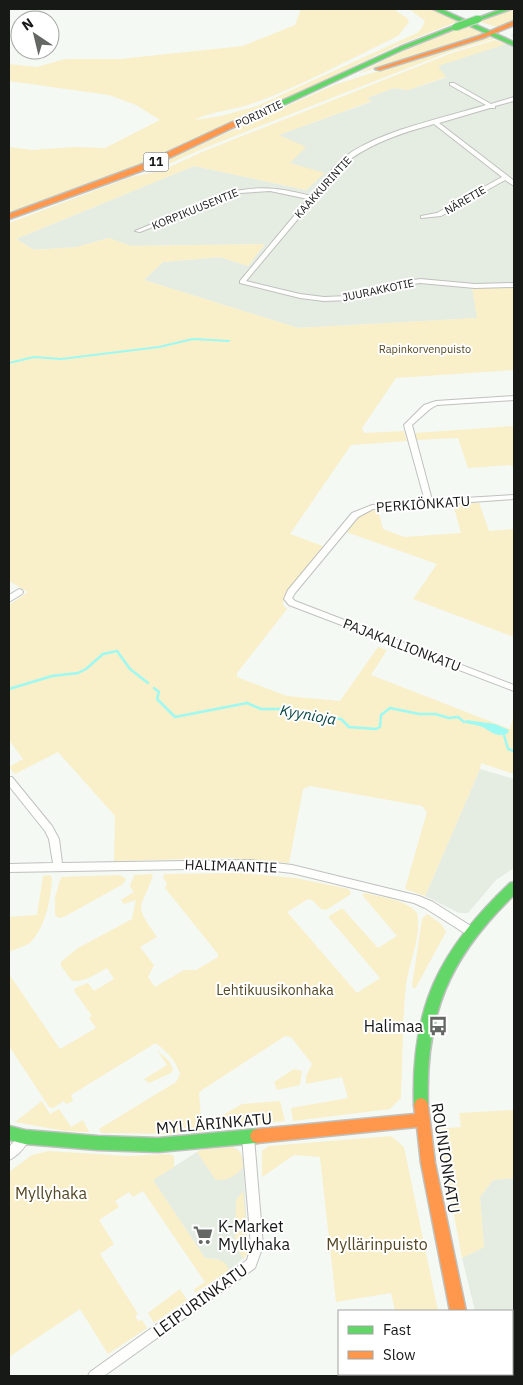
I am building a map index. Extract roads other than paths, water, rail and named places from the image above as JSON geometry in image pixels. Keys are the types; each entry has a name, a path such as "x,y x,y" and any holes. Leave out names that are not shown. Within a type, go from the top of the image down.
{"main road":[{"path":"436,9 514,44"},
{"name":"PORINTIE","path":"9,217 141,168 402,48 495,11 508,9"},
{"path":"291,100 344,80 491,34 514,23"},
{"name":"ROUNIONKATU","path":"458,1310 426,1152 420,1083 422,1039 434,995 445,972 470,931 514,887"},
{"name":"MYLLÄRINKATU","path":"9,1133 25,1137 121,1145 186,1143 422,1120"}],"street":[{"path":"452,84 493,107"},
{"name":"KAAKKURINTIE","path":"242,282 342,163 354,153 387,137 493,107 514,99"},
{"path":"436,123 514,184"},
{"name":"NÄRETIE","path":"423,217 439,216 506,177"},
{"name":"KORPIKUUSENTIE","path":"138,231 229,194 244,190 275,189 312,198"},
{"name":"JUURAKKOTIE","path":"242,282 300,296 334,299 349,298 392,286 420,281 475,286 514,285"},
{"path":"429,503 408,425 427,407 436,403 514,398"},
{"name":"PERKIÖNKATU","path":"290,601 289,596 292,592 355,515 372,507 514,497"},
{"path":"9,599 19,592"},
{"name":"PAJAKALLIONKATU","path":"290,601 514,688"},
{"path":"9,780 49,829 54,838 58,867"},
{"name":"HALIMAANTIE","path":"9,868 223,863 274,866 416,899 429,904 470,931"},
{"path":"9,1155 25,1137"},
{"name":"LEIPURINKATU","path":"94,1376 251,1264 257,1246 248,1137"}],"water":[{"path":"466,720 495,724 509,730 508,733 500,735 480,726 468,724 464,722"}],"waterway":[{"path":"9,363 34,357 61,359 159,347 193,339 229,341"},
{"name":"Kyynioja","path":"9,689 52,676 78,673 86,669 103,654 117,651 130,669 148,683"},
{"name":"Kyynioja","path":"154,688 159,692 157,699 175,717 247,703 261,709 282,709 296,715 341,719 349,727 376,729 380,727 381,715 390,708 419,714 435,714 449,718 458,717 464,722"},
{"name":"Kyynioja","path":"504,735 508,749 514,751"}],"place":[{"name":"Halimaa","path":"438,1026"},
{"name":"K-Market Myllyhaka","path":"203,1235"}],"park label":[{"name":"Rapinkorvenpuisto","path":"425,349"},
{"name":"Lehtikuusikonhaka","path":"275,990"},
{"name":"Myllyhaka","path":"51,1193"},
{"name":"Myllärinpuisto","path":"377,1244"}]}
